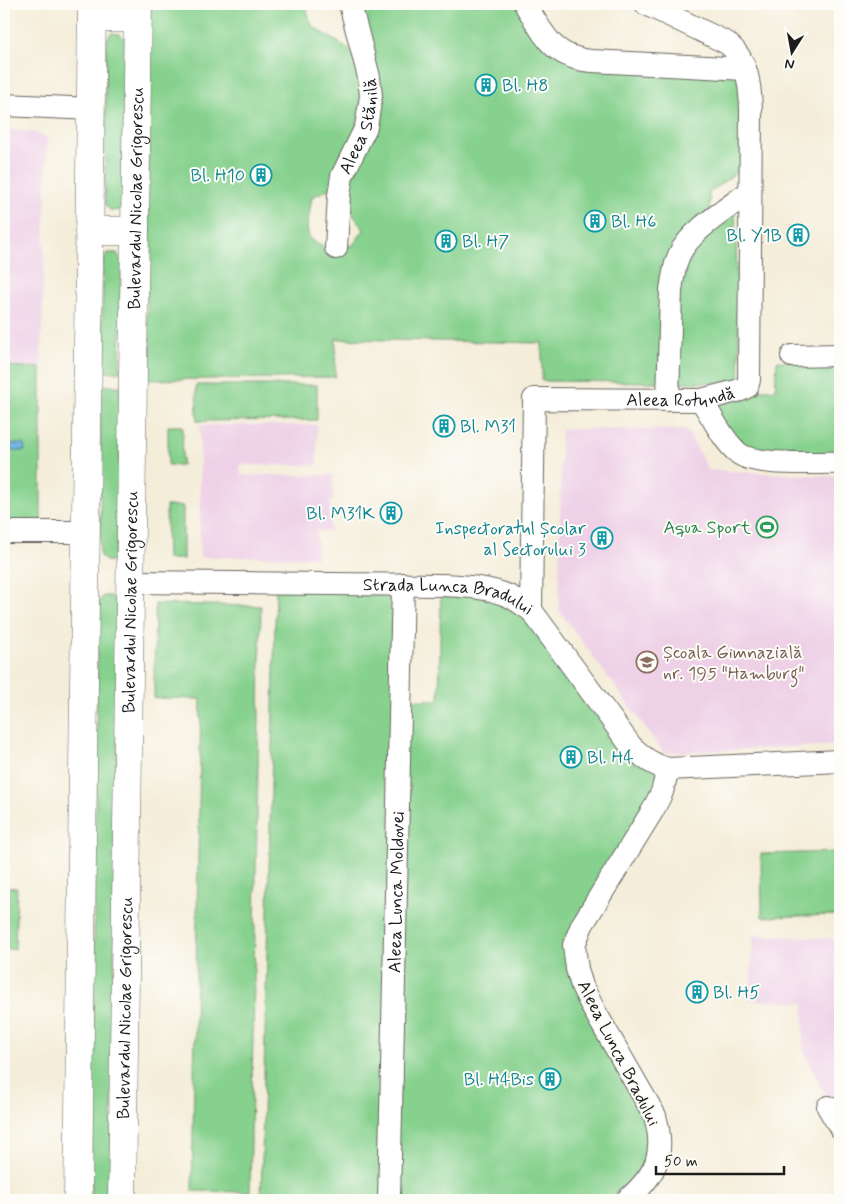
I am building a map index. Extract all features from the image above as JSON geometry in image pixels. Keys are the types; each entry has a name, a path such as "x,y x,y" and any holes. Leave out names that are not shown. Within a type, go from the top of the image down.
{"main road":[{"path":"78,1200 92,11 138,11"},
{"name":"Bulevardul Nicolae Grigorescu","path":"122,1200 138,11"},
{"path":"90,231 134,231"},
{"path":"85,582 129,582"}],"street":[{"name":"Aleea Stănilă","path":"336,248 342,176 366,127 371,96 369,77 350,4"},
{"path":"525,4 555,48 571,58 592,61 745,69"},
{"name":"Aleea Rotundă","path":"531,610 534,399 701,400 741,390 747,387 749,380 751,109 750,88 745,69 736,50 728,43 646,4"},
{"path":"4,105 92,109"},
{"path":"668,400 671,290 673,272 678,256 684,246 694,236 749,192"},
{"path":"792,356 840,355"},
{"path":"701,400 732,448 745,458 760,461 840,463"},
{"path":"4,532 86,532"},
{"name":"Strada Lunca Bradului","path":"129,582 403,584 472,586 493,590 511,597 531,610 631,746 647,761 668,769 840,762"},
{"name":"Aleea Lunca Moldovei","path":"390,1200 403,584"},
{"name":"Aleea Lunca Bradului","path":"627,1200 640,1189 657,1159 661,1145 659,1131 655,1116 582,986 574,956 574,944 582,925 653,810 662,792 668,769"},
{"path":"828,1107 840,1127"}],"shaded area":[{"path":"4,129 33,132 47,138 41,368 4,366"},
{"path":"200,425 317,425 317,465 240,465 241,475 333,475 333,500 330,501 330,531 316,531 317,557 200,557"},
{"path":"561,429 687,430 708,470 840,477 840,745 664,753 559,610"},
{"path":"753,935 840,939 840,1104 829,1104 803,1048 804,1003 750,1000"}],"green space":[{"path":"149,4 305,4 312,26 352,51 361,77 363,92 355,135 333,187 312,197 307,227 309,238 320,245 330,248 353,245 364,230 339,195 346,167 366,127 371,96 350,4 525,4 551,43 558,50 578,59 745,69 750,88 750,162 709,193 710,223 735,203 740,383 542,381 542,343 336,339 335,377 147,380"},
{"path":"111,33 119,34 125,39 123,204 119,210 111,211 105,205 106,40"},
{"path":"107,253 117,253 122,262 120,372 102,372 103,262"},
{"path":"777,361 840,364 840,463 760,461 701,400 741,390 775,390"},
{"path":"4,366 41,368 41,521 4,521"},
{"path":"196,385 317,385 317,420 197,421"},
{"path":"101,386 120,386 118,554 113,561 106,561 100,556"},
{"path":"168,426 183,426 182,465 168,465"},
{"path":"166,506 183,506 183,559 167,559"},
{"path":"276,584 403,584 401,700 439,700 441,585 511,597 631,746 668,769 574,945 659,1131 627,1200 261,1200"},
{"path":"103,596 111,596 119,603 111,1200 91,1200 98,604"},
{"path":"155,604 261,606 250,1192 192,1191 201,699 154,698"},
{"path":"840,852 840,915 762,917 761,854"},
{"path":"4,887 17,888 15,949 4,949"}],"water":[{"path":"4,444 24,444 25,451 4,451"}],"place":[{"name":"Bl. H8","path":"486,85"},
{"name":"Bl. H10","path":"261,175"},
{"name":"Bl. H6","path":"595,221"},
{"name":"Bl. Y1B","path":"798,235"},
{"name":"Bl. H7","path":"446,241"},
{"name":"Bl. M31","path":"444,426"},
{"name":"Bl. M31K","path":"391,513"},
{"name":"Aqua Sport","path":"767,527"},
{"name":"Inspectoratul Școlar al Sectorului 3","path":"602,538"},
{"name":"Școala Gimnazială nr. 195 \"Hamburg\"","path":"647,662"},
{"name":"Bl. H4","path":"571,757"},
{"name":"Bl. H5","path":"697,992"},
{"name":"Bl. H4Bis","path":"550,1079"}]}
